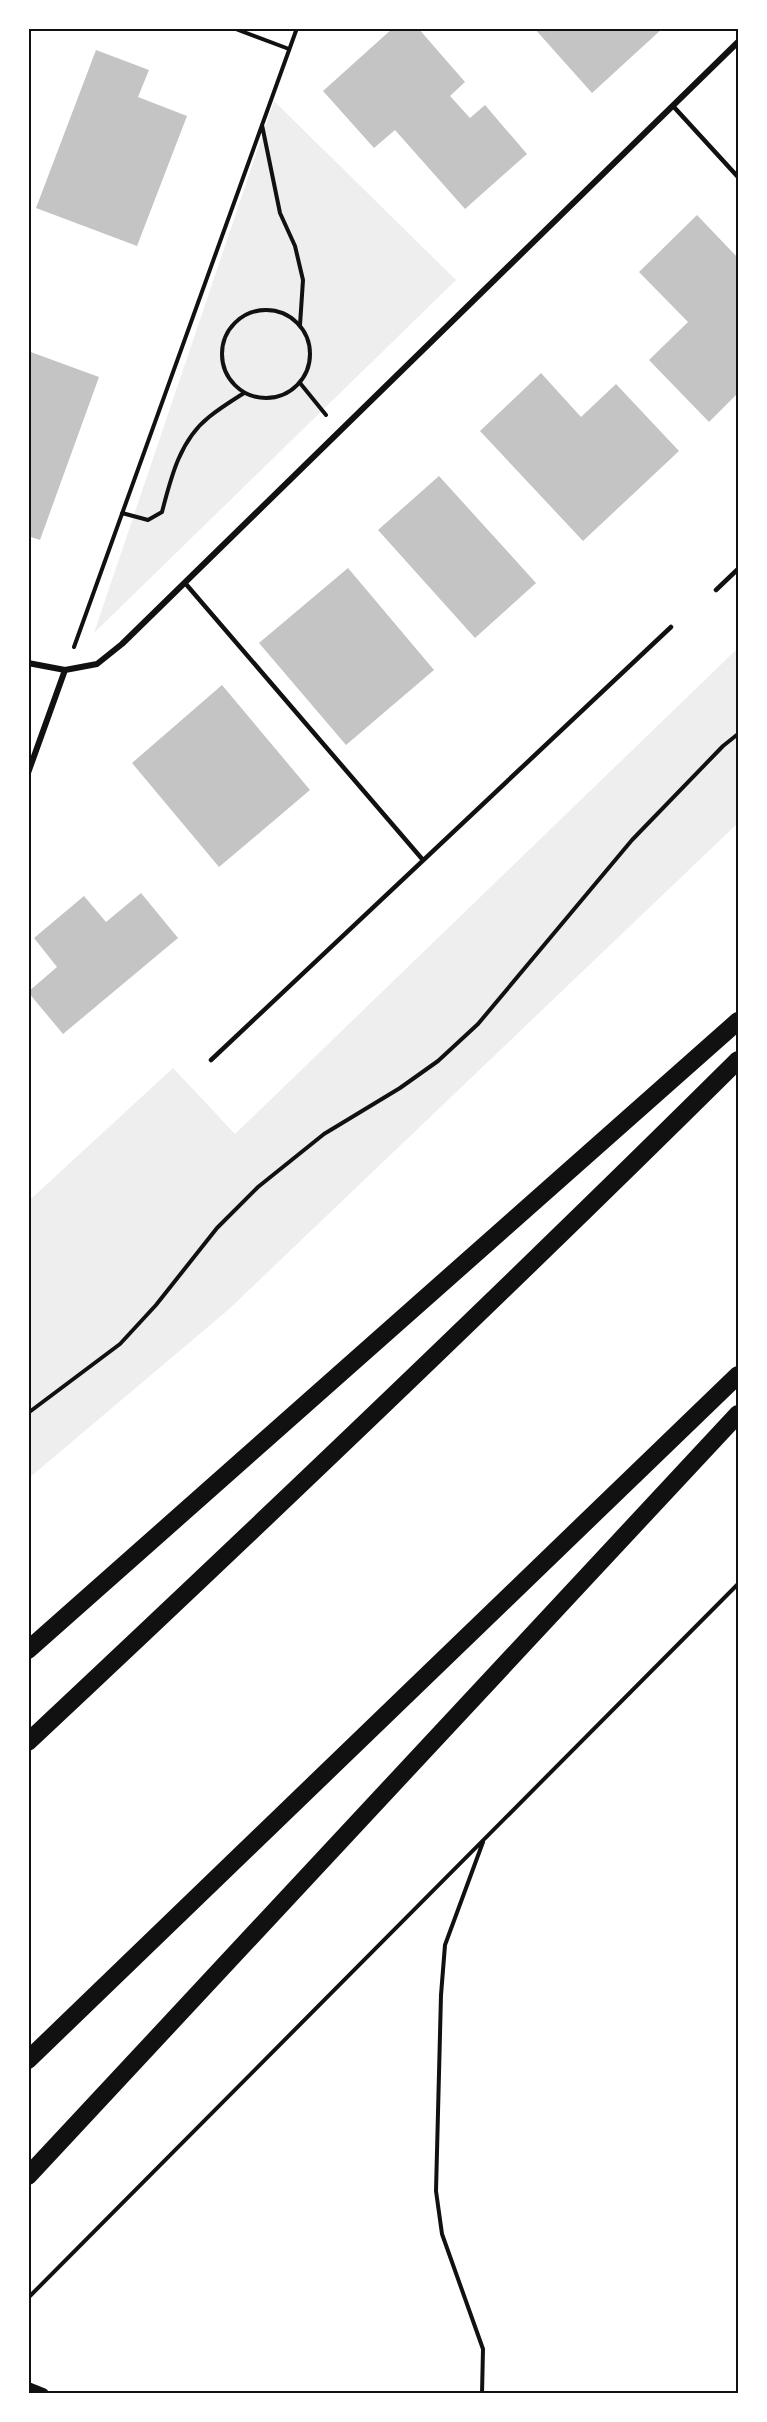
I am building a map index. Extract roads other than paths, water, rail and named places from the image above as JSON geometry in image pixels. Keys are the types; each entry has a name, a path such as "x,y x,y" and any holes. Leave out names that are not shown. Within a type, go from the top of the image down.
{"highway":[{"path":"28,1650 738,1021"},
{"path":"28,1742 289,1497 565,1231 738,1060"},
{"path":"28,2060 738,1375"},
{"path":"28,2176 738,1414"}],"main road":[{"path":"28,2388 43,2394"}],"street":[{"path":"28,663 65,670 97,664 122,644 738,42"},
{"path":"28,773 65,670"}],"lane":[{"path":"673,106 738,177"},
{"path":"716,590 738,569"},
{"path":"185,583 423,860"},
{"path":"212,1060 671,627"}]}
